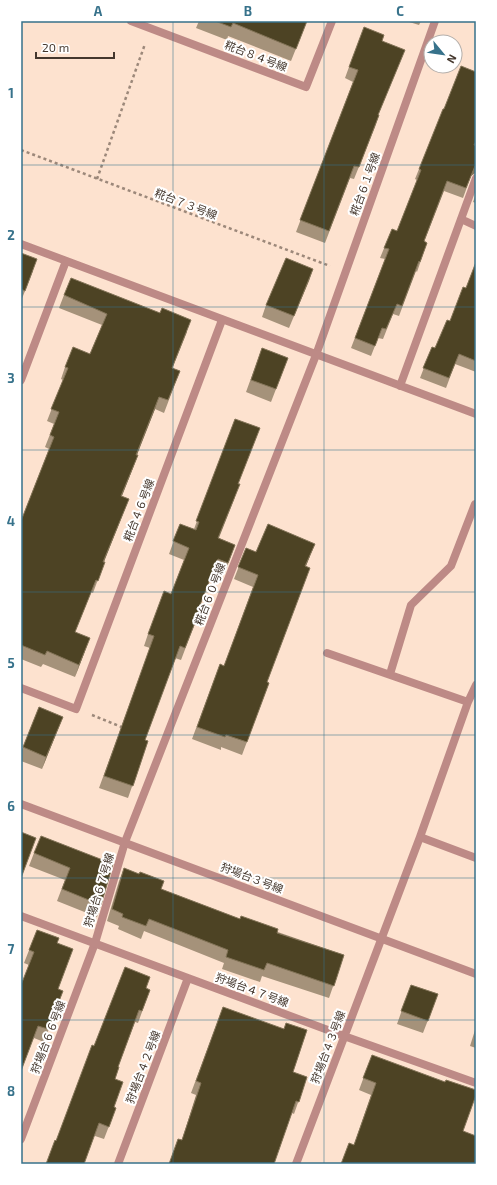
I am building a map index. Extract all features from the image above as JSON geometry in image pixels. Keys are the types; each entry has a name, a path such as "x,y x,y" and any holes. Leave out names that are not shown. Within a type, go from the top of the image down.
{"street":[{"name":"糀台８４号線","path":"131,21 306,87 332,21"},
{"name":"糀台６１号線","path":"316,355 435,21"},
{"path":"400,386 476,178"},
{"path":"461,219 476,226"},
{"path":"21,244 476,414"},
{"path":"21,380 66,261"},
{"name":"糀台４６号線","path":"76,709 222,320"},
{"name":"糀台６０号線","path":"125,842 316,355"},
{"path":"390,674 411,605 452,566 476,504"},
{"path":"327,653 468,702"},
{"name":"狩場台４３号線","path":"296,1164 420,837 468,702 476,685"},
{"path":"21,688 76,709"},
{"name":"狩場台３号線","path":"21,804 476,974"},
{"path":"420,837 476,858"},
{"name":"狩場台６７号線","path":"95,943 125,842"},
{"name":"狩場台４７号線","path":"21,916 344,1036 476,1083"},
{"name":"狩場台６６号線","path":"21,1139 95,943"},
{"name":"狩場台４２号線","path":"118,1164 188,978"}],"path":[{"path":"97,179 151,28"},
{"name":"糀台７３号線","path":"21,150 345,272"},
{"path":"76,709 127,729"}],"building":[{"path":"215,21 307,21 296,49 233,23 231,27"},
{"path":"364,27 384,35 382,41 405,50 378,115 359,167 354,166 329,231 300,220 358,70 349,67"},
{"path":"463,67 476,72 476,141 474,145 476,146 476,165 466,188 447,181 424,241 427,243 402,306 397,304 386,329 382,328 375,346 355,338 389,249 384,248 392,229 397,231 421,170 419,169 458,74 463,74"},
{"path":"21,253 37,259 25,291 21,289"},
{"path":"286,258 313,269 294,316 266,305"},
{"path":"476,262 476,361 459,354 449,378 423,368 432,347 435,348 447,320 450,321 463,287 466,288"},
{"path":"71,278 160,313 162,308 191,320 172,368 180,371 168,400 159,397 121,496 129,499 103,562 105,562 98,581 96,580 75,632 90,638 79,665 47,651 45,655 21,645 21,521 54,437 50,435 59,412 51,409 68,368 65,367 73,347 90,354 107,314 64,295"},
{"path":"262,348 288,358 276,389 251,380"},
{"path":"235,419 260,428 238,484 240,484 218,538 235,545 228,563 218,559 185,648 180,646 145,740 148,741 133,786 104,776 154,636 148,634 164,591 171,594 189,548 173,541 180,524 196,530 199,522 196,521"},
{"path":"268,524 315,544 305,566 310,568 267,682 269,683 247,742 226,735 225,737 197,727 220,664 224,666 258,575 238,567 246,548 256,552"},
{"path":"39,707 63,717 46,757 23,747"},
{"path":"21,832 36,838 21,878"},
{"path":"41,836 113,864 101,905 62,889 70,868 34,853"},
{"path":"124,868 164,881 161,889 240,919 241,916 278,929 277,933 344,955 334,986 267,963 264,970 226,957 228,950 149,919 146,926 122,917 123,914 112,909"},
{"path":"37,930 59,938 57,943 73,949 58,989 63,991 48,1029 38,1026 21,1071 21,985 34,952 29,950"},
{"path":"125,967 150,977 146,988 150,990 142,1011 139,1010 118,1067 115,1079 123,1082 109,1127 99,1123 84,1164 46,1164 92,1045 94,1046"},
{"path":"411,985 438,994 428,1021 401,1011"},
{"path":"223,1007 284,1029 286,1023 307,1030 293,1072 307,1077 299,1102 296,1101 274,1164 169,1164 178,1139 182,1140 201,1083 196,1081"},
{"path":"372,1055 445,1082 446,1080 476,1090 476,1095 463,1131 476,1136 476,1164 341,1164 349,1143 354,1145 376,1083 363,1078"}]}
